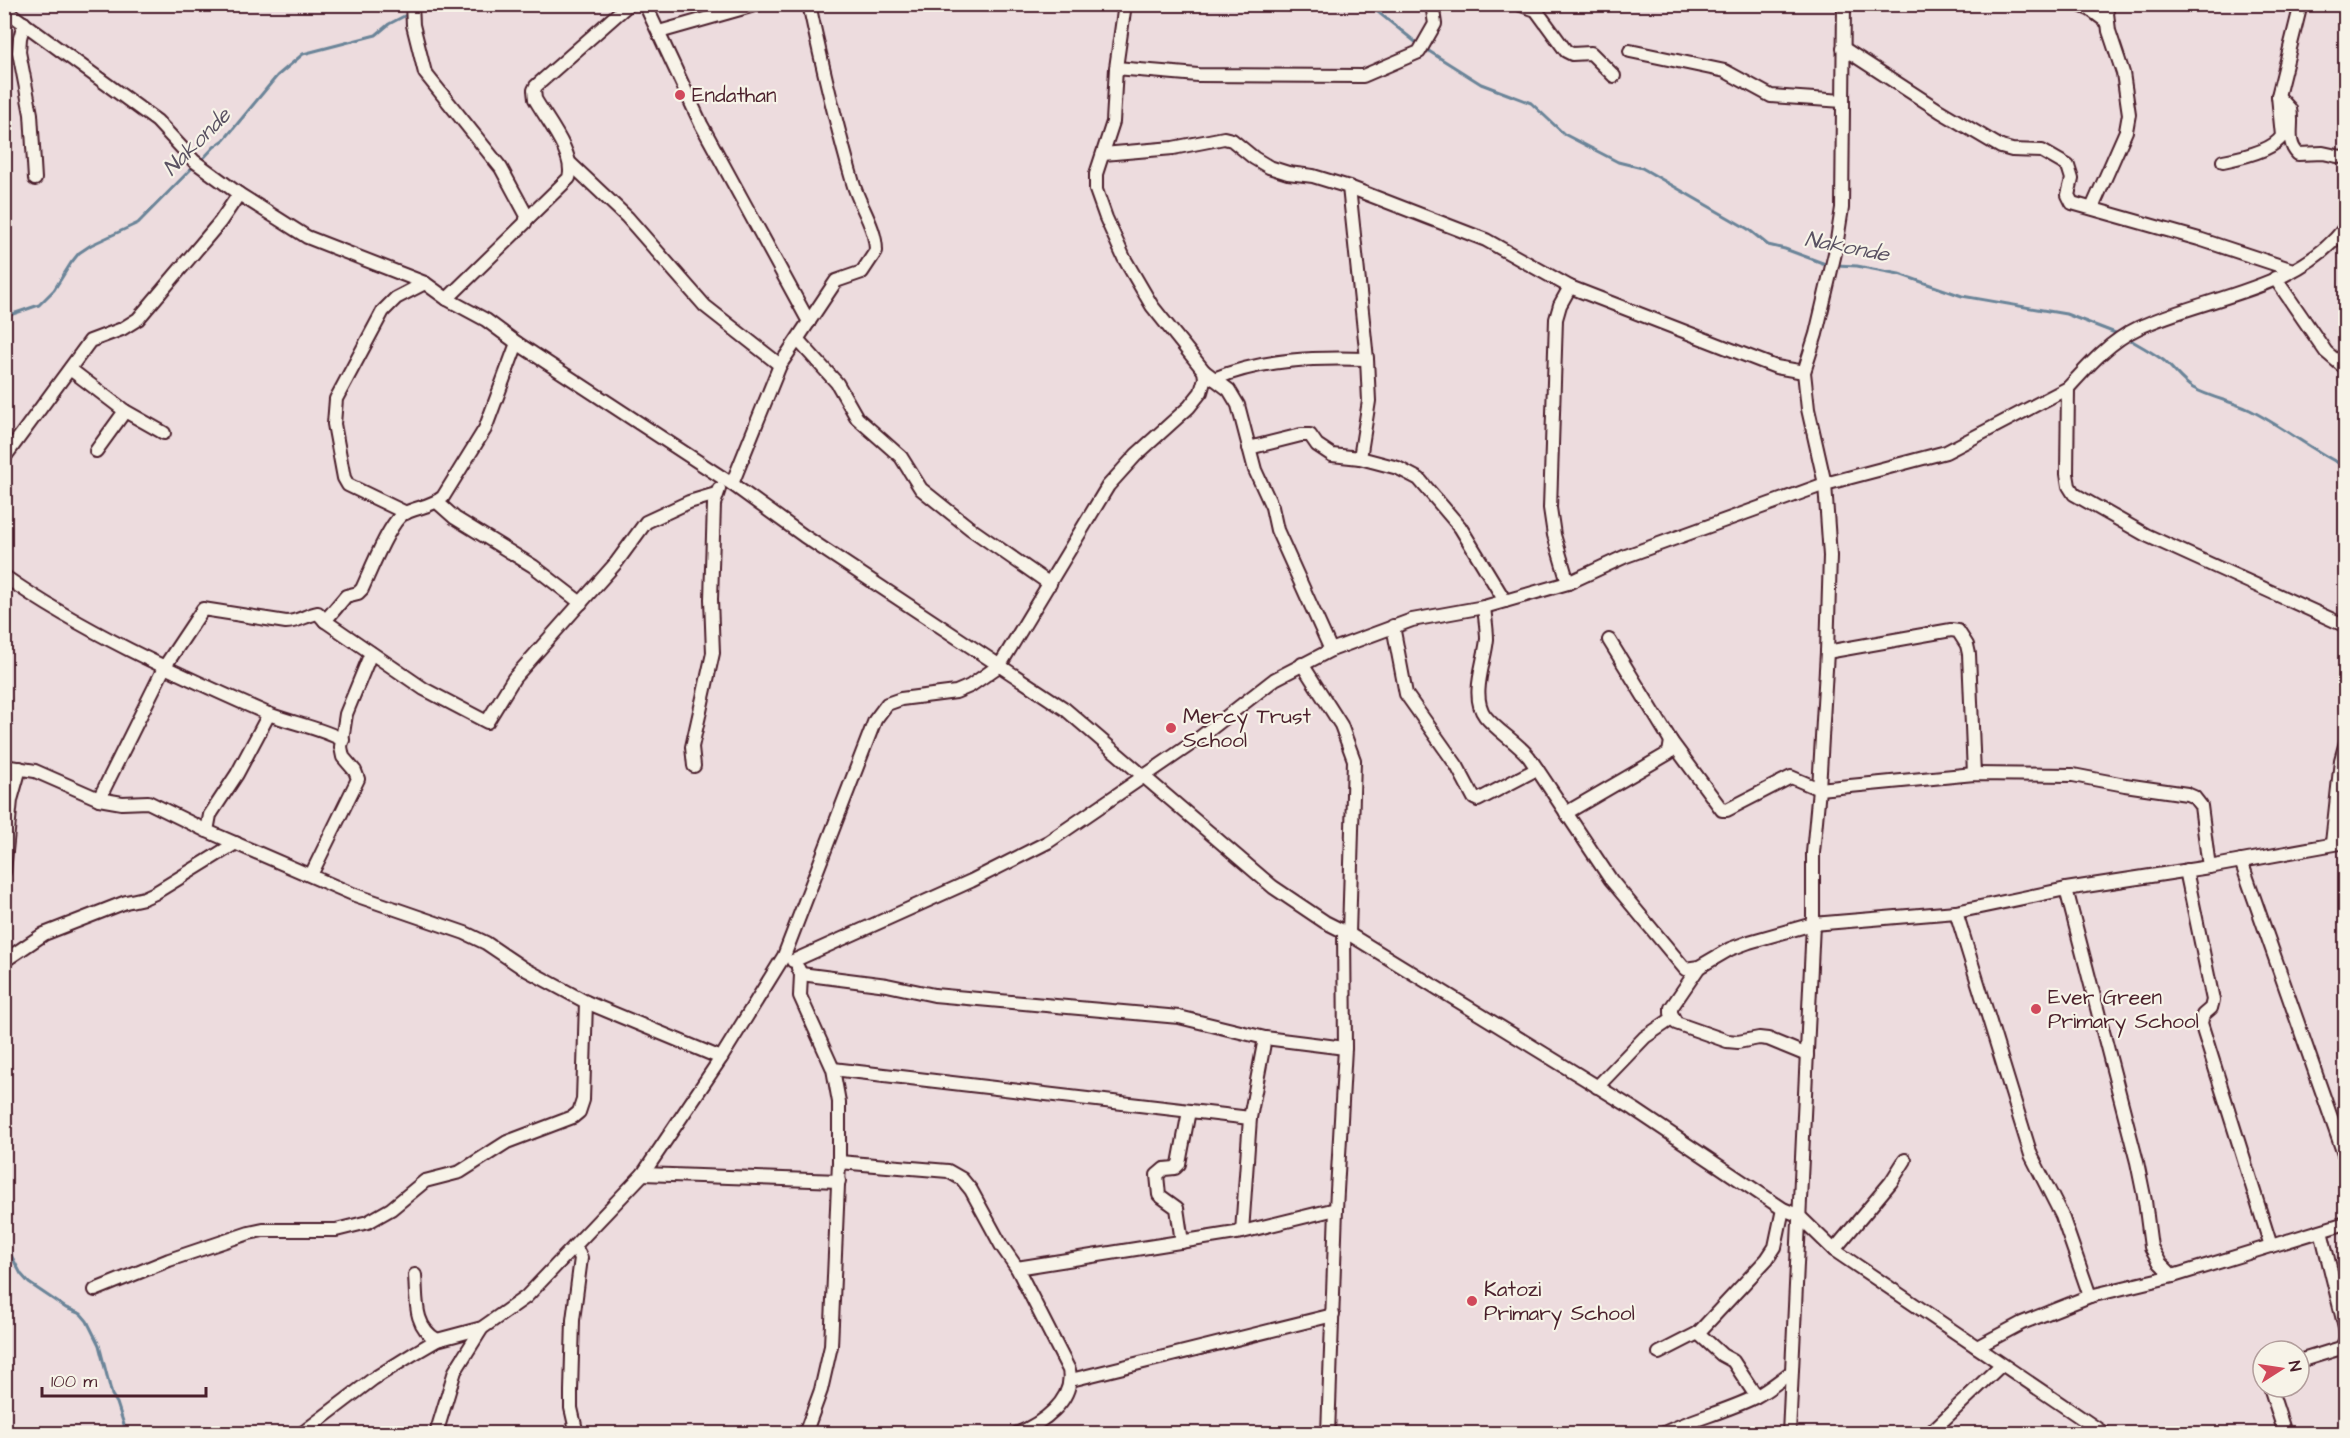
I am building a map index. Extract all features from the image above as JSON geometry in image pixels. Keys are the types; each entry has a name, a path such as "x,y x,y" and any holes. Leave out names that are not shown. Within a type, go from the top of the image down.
{"street":[{"path":"412,4 413,26 425,73 501,168 525,212 526,220"},
{"path":"629,4 534,90 535,99 571,164 627,217 705,306 780,365"},
{"path":"645,4 701,124 809,322"},
{"path":"658,32 758,4"},
{"path":"99,799 165,666 204,608 286,622 295,622 308,615 318,614 424,689 488,722 514,678 616,562 646,522 688,502 716,494 728,482 780,365 836,281 862,272 876,252 872,230 854,187 830,100 809,4"},
{"path":"1125,4 1116,68 1113,122 1096,174 1096,190 1115,238 1152,306 1204,371 1229,390 1238,405 1255,470 1272,507 1277,530 1331,650"},
{"path":"1116,68 1198,75 1366,76 1419,51 1435,24 1431,4"},
{"path":"1518,4 1536,10 1566,51 1572,54 1591,53 1614,76"},
{"path":"1789,1434 1790,1373 1813,924 1813,853 1827,652 1830,556 1825,484 1808,409 1804,372 1836,253 1842,208 1844,4"},
{"path":"2077,4 2091,10 2108,22"},
{"path":"2092,208 2128,123 2129,106 2125,82 2108,22 2106,4"},
{"path":"2223,161 2251,155 2279,140 2283,131 2278,96 2301,4"},
{"path":"4,9 157,121 194,160 239,194 307,237 425,283 447,299 486,320 517,343 634,418 804,536 1065,710 1273,887 1325,922 1346,932 1598,1087 1783,1209 1798,1215 1834,1250 2102,1433"},
{"path":"24,23 20,38 20,52 31,109 35,179"},
{"path":"1843,48 1940,111 2001,147 2012,150 2042,151 2068,166 2072,178 2068,190 2069,200 2072,203 2199,239 2293,270"},
{"path":"1630,51 1725,71 1771,96 1843,101"},
{"path":"2278,96 2288,104 2290,109 2290,140 2293,150 2298,154 2323,153 2346,158"},
{"path":"1103,154 1173,148 1228,138 1269,167 1287,173 1313,176 1348,187 1486,240 1570,287 1776,367 1804,372"},
{"path":"447,299 569,178 571,164"},
{"path":"1348,187 1367,359 1369,402 1360,458"},
{"path":"4,458 90,341 122,329 138,319 220,222 239,194"},
{"path":"788,958 971,881 1048,842 1194,742 1275,679 1302,663 1412,620 1484,607 1568,583 1626,556 1825,484 1947,452 2068,388 2104,351 2136,329 2236,295 2293,270 2325,249 2346,226"},
{"path":"2275,278 2320,344 2346,369"},
{"path":"406,513 348,485 344,478 334,424 336,399 377,318 396,298 425,283"},
{"path":"1568,583 1554,535 1550,508 1556,320 1560,305 1570,287"},
{"path":"798,340 837,383 857,418 901,457 921,489 971,529 1050,584"},
{"path":"325,621 346,596 358,593 362,589 394,522 406,513 436,502 443,497 485,429 517,343"},
{"path":"1214,379 1241,368 1320,357 1367,359"},
{"path":"70,369 125,411 164,433"},
{"path":"301,1434 373,1379 437,1340 482,1328 526,1298 643,1174 788,958 875,720 882,708 901,699 956,692 970,686 1000,665 1108,486 1136,455 1189,407 1201,392 1205,378 1204,371"},
{"path":"2068,388 2067,474 2069,486 2074,494 2146,535 2346,626"},
{"path":"96,451 125,411"},
{"path":"1249,448 1310,435 1317,445 1332,455 1360,458 1398,468 1419,479 1460,527 1505,602"},
{"path":"694,766 692,747 713,653 711,599 716,494"},
{"path":"436,502 455,518 533,566 581,603"},
{"path":"4,576 52,609 94,632 269,714 343,740"},
{"path":"1484,607 1487,633 1479,694 1480,705 1485,716 1520,746 1611,880 1685,969 1699,967 1730,949 1749,942 1813,924 1956,912 2066,889 2209,867 2346,842"},
{"path":"1393,626 1406,694 1457,765 1474,798 1478,800 1537,769"},
{"path":"1827,652 1951,630 1958,631 1967,645 1969,654 1974,774"},
{"path":"1610,640 1671,741 1722,810 1727,810 1791,777 1819,789 1974,774 2073,775 2194,797 2201,806 2209,867"},
{"path":"311,875 358,779 355,771 343,757 343,740 346,714 371,653"},
{"path":"1302,663 1341,725 1354,760 1346,932 1345,1048 1336,1209 1328,1434"},
{"path":"207,831 210,815 237,774 269,714"},
{"path":"1566,813 1669,753 1671,741"},
{"path":"2332,843 2341,760 2346,742"},
{"path":"4,766 35,771 99,799 122,803 148,802 207,831 355,895 465,933 586,1002 721,1058"},
{"path":"4,872 11,800 20,768"},
{"path":"4,961 44,934 155,893 236,843"},
{"path":"2241,861 2346,1160"},
{"path":"2187,870 2213,1000 2211,1008 2203,1015 2201,1023 2271,1246"},
{"path":"2066,889 2137,1162 2151,1247 2160,1263 2173,1276"},
{"path":"1956,912 2031,1155 2062,1216 2090,1296"},
{"path":"788,958 801,974 800,996 833,1069 839,1102 839,1181 831,1346 821,1390 805,1434"},
{"path":"1699,967 1671,1008 1676,1023 1715,1038 1738,1042 1763,1038 1807,1054"},
{"path":"801,974 887,985 934,995 1179,1017 1266,1038 1345,1048"},
{"path":"95,1290 169,1260 249,1233 263,1230 336,1230 368,1222 391,1209 425,1181 460,1172 507,1142 573,1118 579,1112 583,1100 586,1002"},
{"path":"1598,1087 1644,1037 1673,1018"},
{"path":"1242,1232 1250,1118 1266,1038"},
{"path":"833,1069 1250,1118"},
{"path":"1182,1242 1178,1210 1173,1204 1159,1196 1157,1175 1164,1169 1175,1168 1179,1164 1189,1111"},
{"path":"1834,1250 1891,1182 1905,1160"},
{"path":"839,1162 955,1173 971,1190 1000,1245 1017,1268 1069,1370 1071,1380 1064,1399 1053,1410 1031,1427 1016,1434"},
{"path":"643,1174 839,1181"},
{"path":"1017,1268 1242,1232 1336,1209"},
{"path":"1659,1353 1698,1333 1773,1251 1783,1209"},
{"path":"1977,1347 2022,1323 2090,1296 2173,1276 2346,1223"},
{"path":"2321,1230 2346,1332"},
{"path":"575,1246 581,1258 573,1320 571,1391 577,1434"},
{"path":"415,1275 421,1323 425,1332 437,1340"},
{"path":"1071,1380 1333,1315"},
{"path":"436,1434 455,1371 482,1328"},
{"path":"1698,1333 1733,1362 1756,1396"},
{"path":"2311,1357 2341,1348 2346,1340"},
{"path":"1929,1434 2001,1365"},
{"path":"1662,1434 1689,1420 1728,1408 1756,1396 1790,1373"},
{"path":"2274,1399 2283,1427"}],"waterway":[{"name":"Nakonde","path":"1368,4 1418,44"},
{"name":"Nakonde","path":"200,162 224,140 277,76 303,54 376,35 389,24 410,13"},
{"name":"Nakonde","path":"1424,48 1481,84 1531,103 1564,134 1618,162 1642,168 1748,229 1768,245 1828,265"},
{"name":"Nakonde","path":"4,317 39,305 54,290 79,253 138,223 195,165"},
{"name":"Nakonde","path":"1835,265 1857,266 1899,274 1962,296 2066,314 2118,334"},
{"name":"Nakonde","path":"2127,338 2163,360 2193,388 2250,410 2346,467"},
{"path":"4,1242 21,1274 29,1283 66,1308 81,1314 87,1321 99,1345 112,1395 127,1434"}],"place":[{"name":"Endathan","path":"680,95"},
{"name":"Mercy Trust School","path":"1171,728"},
{"name":"Ever Green Primary School","path":"2036,1009"},
{"name":"Katozi Primary School","path":"1472,1301"}]}
